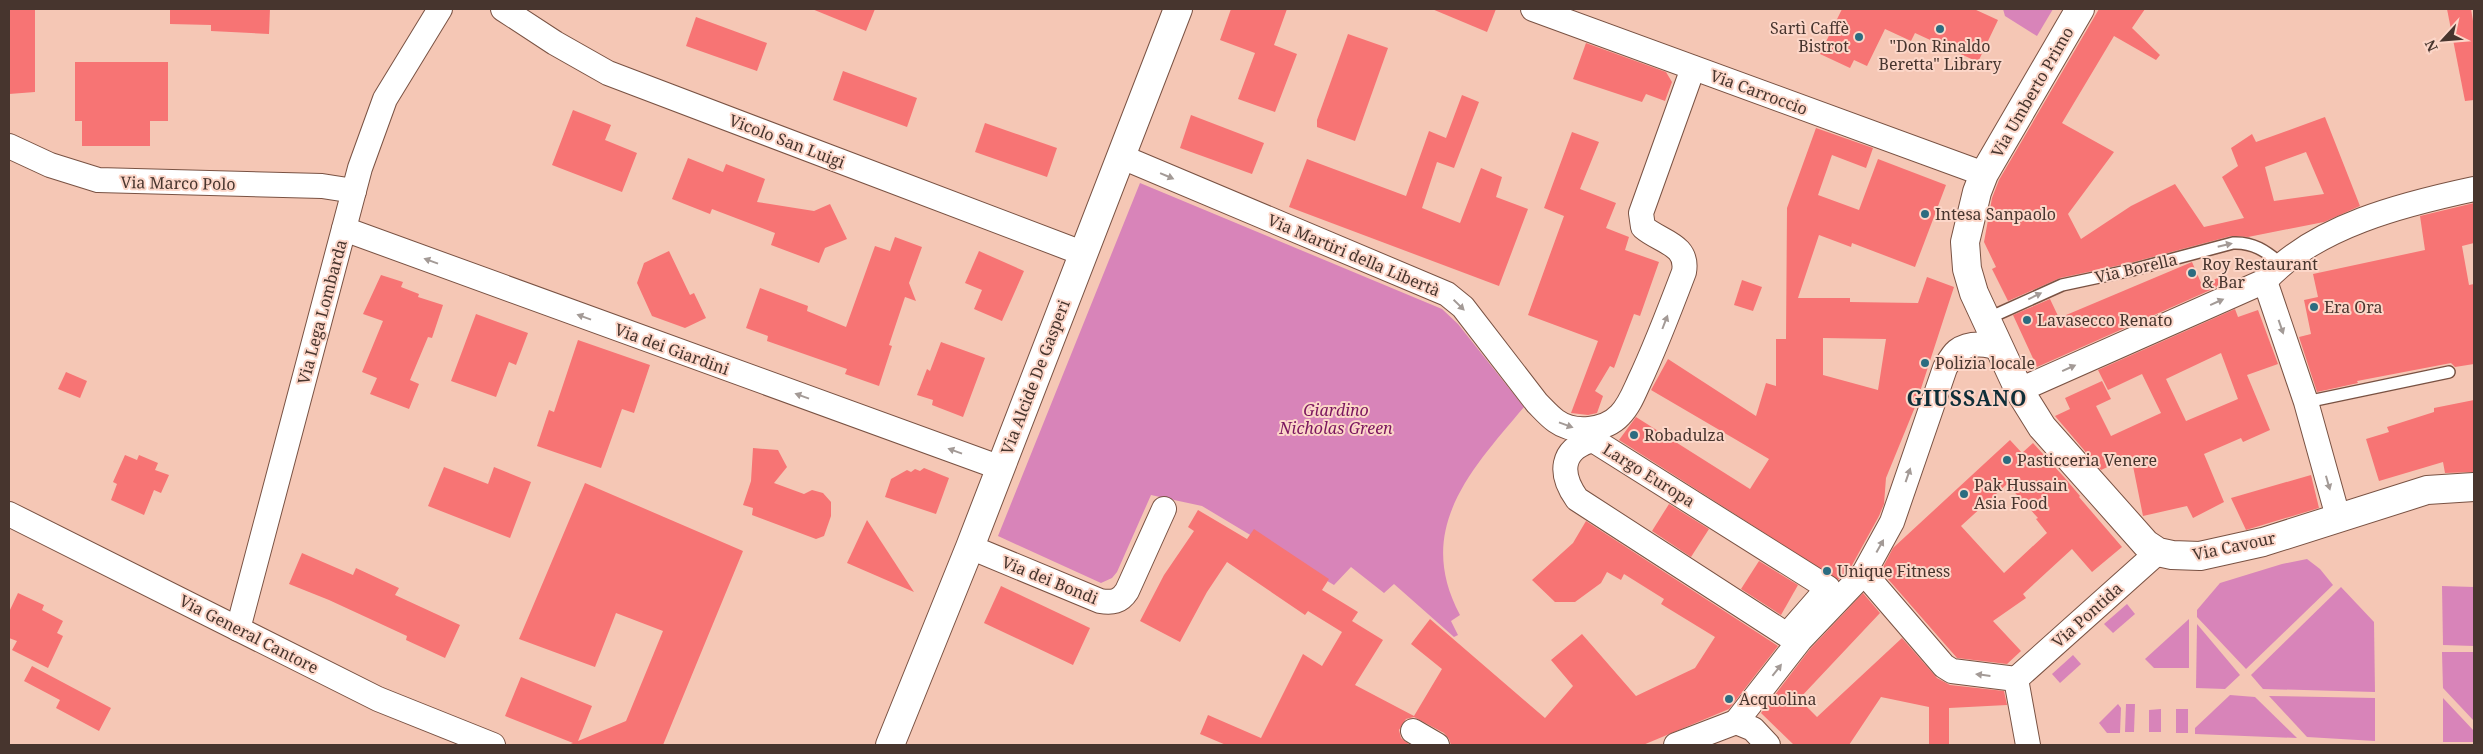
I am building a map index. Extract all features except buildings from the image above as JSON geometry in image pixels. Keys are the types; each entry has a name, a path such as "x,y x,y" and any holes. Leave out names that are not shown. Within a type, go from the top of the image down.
{"street":[{"name":"Via Lega Lombarda","path":"238,629 354,191 385,99 440,9"},
{"name":"Vicolo San Luigi","path":"503,9 608,73 1082,253"},
{"name":"Via Alcide De Gasperi","path":"890,745 1001,468 1082,253 1122,157 1178,9"},
{"name":"Via Carroccio","path":"1533,9 1984,174"},
{"name":"Via Umberto Primo","path":"1988,316 1978,291 1972,268 1972,236 1970,230 1977,192 1984,174 2080,9"},
{"name":"Via Martiri della Libertà","path":"1122,157 1447,294 1463,307 1537,403 1558,422 1571,428 1584,429 1610,423 1620,415 1629,403 1651,357 1686,262 1676,247 1644,227 1641,213 1693,68"},
{"name":"Via Marco Polo","path":"9,146 56,168 98,180 322,186 354,191"},
{"path":"2024,388 2273,273 2310,244 2359,223 2424,200 2474,189"},
{"name":"Via dei Giardini","path":"344,229 1001,468"},
{"path":"2273,273 2338,517"},
{"path":"1988,316 2019,390 2042,427 2136,534 2158,552"},
{"path":"1676,745 1736,722 1800,640 1864,573 1892,522 1945,368 1958,350 1980,329 1988,316"},
{"path":"1988,316 2037,410 2042,427"},
{"path":"1958,350 1985,345 2001,350"},
{"name":"Largo Europa","path":"1594,440 1828,588 1787,635 1577,499 1565,480 1565,469 1573,450 1583,443 1594,440"},
{"name":"Via Cavour","path":"2158,552 2200,556 2263,542 2427,490 2474,487"},
{"name":"Via dei Bondi","path":"970,547 1100,601 1113,602 1123,597 1127,591 1164,509"},
{"name":"Via General Cantore","path":"9,514 378,699 493,745"},
{"name":"Via Pontida","path":"2016,679 2158,552"},
{"path":"1864,573 1944,666 1952,671 2016,679 2028,745"},
{"path":"1736,722 1753,729 1768,745"},
{"path":"1414,731 1437,745"}],"lane":[{"name":"Via Borella","path":"1988,316 2062,285 2132,270 2233,243 2246,242 2258,247 2273,273"},
{"path":"2306,402 2449,372"}],"green space":[{"path":"2003,9 2053,9 2037,36 2005,16"},
{"name":"Giardino Nicholas Green","path":"1140,183 1442,309 1458,324 1524,407 1485,454 1468,478 1455,502 1446,528 1443,555 1447,584 1460,615 1451,621 1458,635 1454,637 1394,584 1384,593 1351,567 1334,585 1202,506 1151,495 1117,572 1112,578 1101,583 998,536"},
{"path":"2307,559 2320,569 2333,585 2246,669 2197,617 2197,610 2220,583 2282,564"},
{"path":"2442,586 2474,587 2474,646 2443,645"},
{"path":"2341,587 2374,622 2375,692 2263,689 2251,675"},
{"path":"2127,604 2135,614 2113,633 2104,624"},
{"path":"2189,619 2189,668 2154,668 2145,659"},
{"path":"2197,624 2240,675 2225,689 2196,688"},
{"path":"2442,652 2474,652 2474,721 2443,688"},
{"path":"2073,655 2081,664 2060,683 2052,674"},
{"path":"2230,695 2255,697 2297,738 2195,734 2195,728"},
{"path":"2269,696 2375,698 2375,741 2307,737"},
{"path":"2443,698 2474,731 2474,742 2443,742"},
{"path":"2118,704 2121,708 2120,733 2107,733 2099,723"},
{"path":"2126,704 2135,704 2134,732 2125,732"},
{"path":"2161,709 2161,732 2149,732 2149,710"},
{"path":"2176,709 2188,709 2188,733 2176,733"}],"place":[{"name":"\"Don Rinaldo Beretta\" Library","path":"1940,29"},
{"name":"Sartì Caffè Bistrot","path":"1859,37"},
{"name":"Intesa Sanpaolo","path":"1925,214"},
{"name":"Roy Restaurant & Bar","path":"2192,273"},
{"name":"Era Ora","path":"2314,307"},
{"name":"Lavasecco Renato","path":"2027,320"},
{"name":"Polizia locale","path":"1925,363"},
{"name":"Robadulza","path":"1634,435"},
{"name":"Pasticceria Venere","path":"2007,460"},
{"name":"Pak Hussain Asia Food","path":"1964,494"},
{"name":"Unique Fitness","path":"1827,571"},
{"name":"Acquolina","path":"1729,699"}],"district":[{"name":"GIUSSANO","path":"1967,399"}]}
